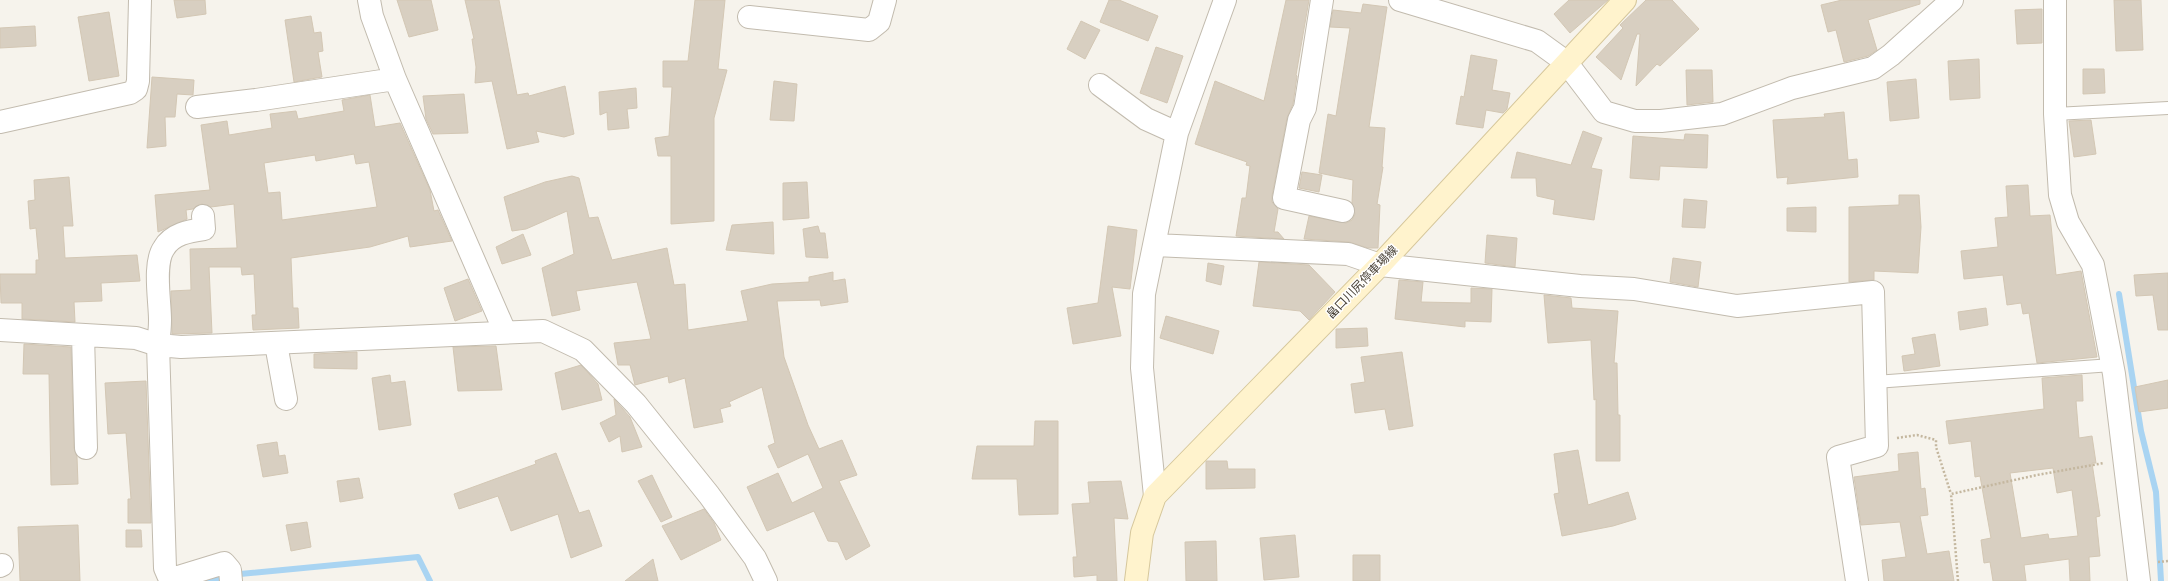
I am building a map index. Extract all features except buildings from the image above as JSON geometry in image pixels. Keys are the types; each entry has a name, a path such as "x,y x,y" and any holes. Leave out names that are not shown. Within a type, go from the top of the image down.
{"main road":[{"name":"畠口川尻停車場線","path":"1136,581 1142,533 1155,496 1380,264 1625,0"}],"street":[{"path":"0,122 130,93 136,89 138,81 140,0"},
{"path":"370,0 372,16 395,79 505,332"},
{"path":"749,17 868,30 879,22 885,0"},
{"path":"1155,496 1142,368 1144,294 1177,133 1225,0"},
{"path":"1322,0 1304,108 1299,120 1284,198 1343,211"},
{"path":"1400,0 1537,41 1566,62 1604,112 1635,122 1661,122 1722,114 1792,88 1873,68 1891,55 1952,0"},
{"path":"2055,0 2055,114 2060,194 2068,222 2093,265 2112,366 2138,581"},
{"path":"197,107 256,100 395,79"},
{"path":"1100,85 1146,119 1177,133"},
{"path":"203,216 204,229 193,230 177,236 168,242 161,252 159,277 160,322 158,345 165,568 168,575 174,578 224,563 230,570 231,581"},
{"path":"1155,245 1348,254 1380,264 1580,286 1634,289 1737,306 1873,292 1877,446 1838,457 1857,581"},
{"path":"0,330 136,338 158,345 181,347 543,331 583,350 636,404 710,494 755,558 766,581"},
{"path":"83,335 86,448"},
{"path":"276,344 286,399"}],"lane":[{"path":"2055,114 2168,108"},
{"path":"1875,382 2112,366"}],"path":[{"path":"1876,440 1917,435 1936,440 1936,447 1952,494 1958,581"},
{"path":"1952,494 2037,475 2124,460"}],"waterway":[{"path":"2119,294 2141,431 2156,492 2161,581"},
{"path":"240,574 418,557 430,581"},
{"path":"208,581 217,579"}]}
